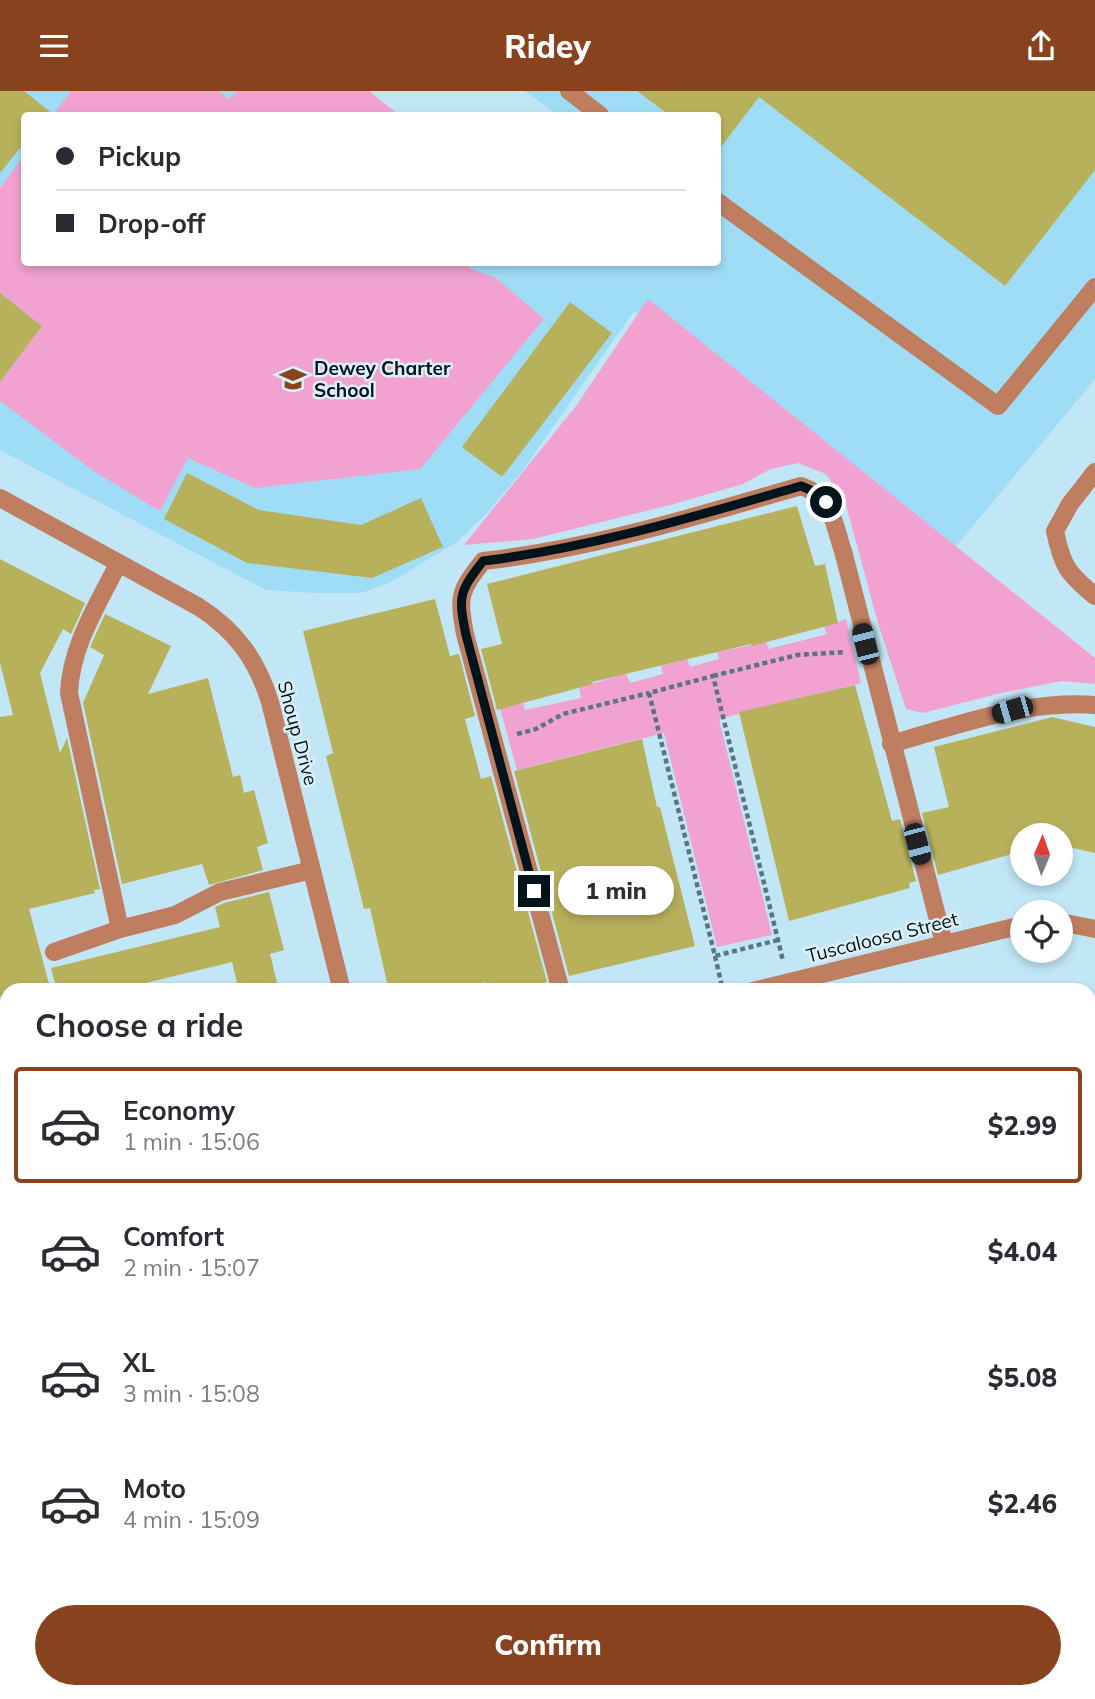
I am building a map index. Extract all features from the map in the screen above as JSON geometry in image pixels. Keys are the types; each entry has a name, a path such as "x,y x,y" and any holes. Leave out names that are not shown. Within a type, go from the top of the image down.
{"street":[{"path":"569,91 596,112"},
{"path":"721,204 998,406 1095,287"},
{"path":"1095,472 1070,504 1055,531 1065,567 1074,579 1095,596"},
{"path":"559,983 493,741 459,603 466,583 483,561 534,555 600,540 692,518 801,486 813,491 826,502 843,551 944,943"},
{"name":"Shoup Drive","path":"0,498 212,616 245,647 261,674 268,695 340,983"},
{"path":"118,564 78,646 70,671 69,693 120,929"},
{"path":"891,744 1012,710 1070,703 1095,705"},
{"path":"54,952 120,929 175,915 220,892 312,870"},
{"path":"1073,925 1095,929"},
{"name":"Tuscaloosa Street","path":"787,983 1010,928"}],"path":[{"path":"493,741 536,730 563,714 797,655 867,649"},
{"path":"713,677 778,940 715,956"},
{"path":"649,692 721,983"}],"shaded area":[{"path":"0,91 369,91 395,112 21,112 21,266 721,266 721,112 554,112 525,91 1095,91 1095,379 937,569 634,311 523,470 488,512 457,542 389,583 361,593 266,590 0,450"},
{"path":"71,91 219,91 229,99 237,91 369,91 395,112 55,112"},
{"path":"21,159 21,266 470,266 469,268 496,278 544,319 420,469 255,488 188,458 160,511 95,472 0,401 0,382 42,326 0,293 0,188"},
{"path":"648,299 1095,658 1095,684 1061,681 923,713 906,709 878,623 846,505 826,474 798,463 771,469 743,484 670,505 533,539 464,545 576,406"},
{"path":"846,619 861,683 719,719 772,935 717,947 664,733 517,770 500,708 523,703 525,710 581,698 579,688 626,673 630,683 663,674 661,666 687,659 690,667 719,659 717,652 766,642 769,649 827,634 824,627"}],"building":[{"path":"0,91 24,91 50,112 21,112 21,147 0,173"},
{"path":"637,91 1095,91 1095,170 1005,286 759,97 721,147 721,112 665,112"},
{"path":"0,293 42,326 0,382"},
{"path":"570,302 612,333 502,477 462,447"},
{"path":"187,473 259,510 361,525 421,498 443,547 372,578 247,563 164,519"},
{"path":"797,506 815,566 825,564 838,623 752,646 751,644 592,682 593,684 497,710 481,649 502,644 487,584"},
{"path":"0,559 85,603 71,634 63,629 40,673 60,753 67,738 100,889 94,890 95,893 29,909 49,983 0,983 0,717 13,715 0,663"},
{"path":"435,599 450,656 459,654 475,716 465,719 481,779 491,776 547,982 387,983 370,908 364,909 326,756 333,753 303,631"},
{"path":"105,614 171,646 148,694 208,678 233,777 240,775 244,793 254,790 268,843 257,847 263,870 209,885 202,864 122,884 83,703 104,655 90,647"},
{"path":"855,685 892,821 900,819 916,881 909,883 910,888 789,921 739,712"},
{"path":"1052,717 1095,727 1095,853 1073,848 1073,823 1010,823 1010,854 938,875 922,813 949,807 934,747"},
{"path":"642,739 657,807 660,807 695,946 569,976 514,771"},
{"path":"269,892 284,950 270,954 277,983 237,983 232,962 146,983 55,983 51,968 220,927 215,907"}],"place":[{"name":"Dewey Charter School","path":"293,379"}],"route":[{"path":"534,891 466,635 459,603 466,583 483,561 534,555 692,518 801,486 813,491 826,502"}]}
